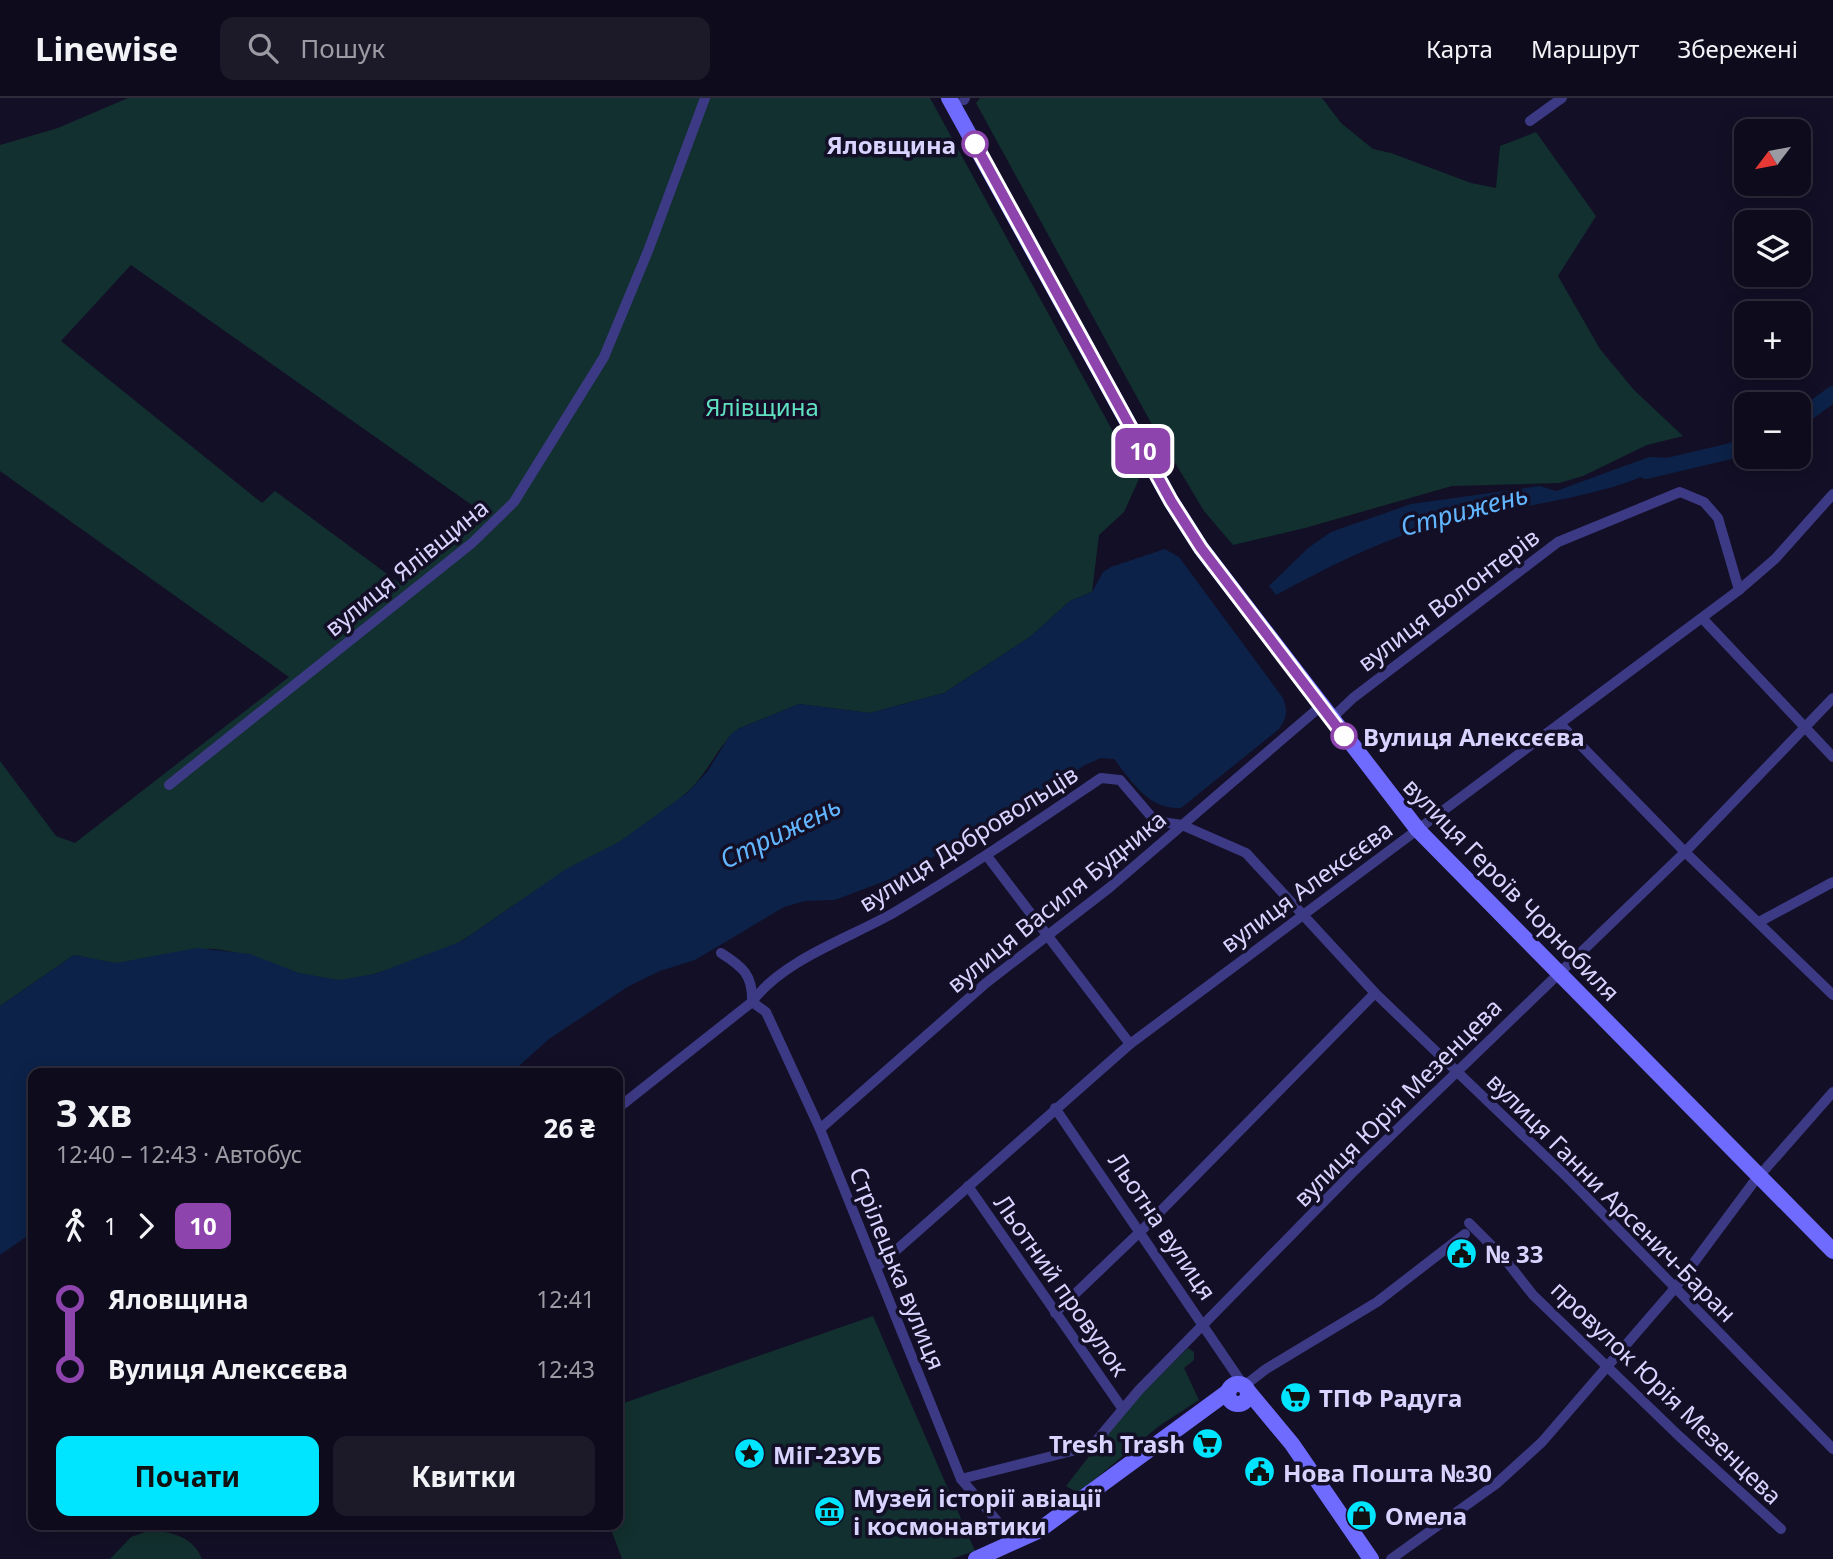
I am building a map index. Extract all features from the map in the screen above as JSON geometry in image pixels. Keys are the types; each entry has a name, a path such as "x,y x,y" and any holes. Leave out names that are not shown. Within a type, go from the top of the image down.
{"main road":[{"name":"вулиця Героїв Чорнобиля","path":"959,99 1027,238 1171,501 1201,548 1326,713 1418,830 1833,1251"},
{"path":"976,1559 1016,1543 1056,1518 1175,1428 1216,1402 1237,1394"},
{"name":"Льотна вулиця","path":"1237,1394 1261,1411 1292,1444 1371,1559"}],"street":[{"name":"вулиця Ялівщина","path":"169,785 472,544 509,509 604,357 648,251 705,98"},
{"path":"1530,121 1562,98"},
{"name":"вулиця Волонтерів","path":"1326,713 1353,698 1558,542 1679,492 1704,502 1718,518 1739,590"},
{"name":"вулиця Алексєєва","path":"876,1268 1130,1044 1739,590 1775,559 1833,494"},
{"path":"1703,619 1833,757"},
{"name":"вулиця Юрія Мезенцева","path":"961,1479 1092,1446 1122,1408 1456,1072 1685,852 1833,698"},
{"name":"вулиця Василя Будника","path":"820,1129 986,983 1326,713"},
{"path":"1561,725 1685,852 1833,995"},
{"name":"вулиця Добровольців","path":"752,1002 766,983 893,913 987,856 1101,778 1120,780 1156,821 1182,825 1246,853 1301,916"},
{"path":"987,856 1130,1044"},
{"path":"1759,922 1833,882"},
{"name":"вулиця Ганни Арсенич-Баран","path":"1301,916 1375,993 1570,1180 1833,1449"},
{"name":"Стрілецька вулиця","path":"721,953 743,966 753,982 752,1002 766,1012 820,1129 961,1479 1016,1543"},
{"path":"1055,1313 1140,1232 1375,993"},
{"path":"623,1104 752,1002"},
{"path":"1391,1559 1496,1484 1542,1442 1675,1288 1759,1176 1833,1092"},
{"name":"Льотна вулиця","path":"1055,1108 1204,1326 1232,1370 1237,1394"},
{"name":"Льотний провулок","path":"968,1186 1122,1408"},
{"name":"провулок Юрія Мезенцева","path":"1237,1394 1266,1369 1377,1302 1467,1229 1504,1258 1533,1294 1781,1529"}],"green space":[{"name":"Ялівщина","path":"128,98 930,98 1139,479 1124,512 1099,535 1092,592 1070,601 1030,637 944,693 870,713 799,704 738,729 693,787 667,809 610,848 452,946 383,971 338,980 322,979 246,955 215,949 189,951 128,963 74,955 0,1006 0,761 56,836 75,843 289,677 0,471 0,145 58,128","holes":["131,265 486,515 402,585 275,491 262,503 61,341"]},
{"path":"980,98 1322,98 1341,123 1373,149 1391,153 1471,183 1496,188 1500,146 1536,132 1596,216 1558,276 1600,349 1634,390 1683,436 1647,445 1583,476 1559,483 1452,486 1305,528 1233,545 1204,511 1150,421 976,103"},
{"path":"873,1316 975,1551 951,1559 622,1559 611,1530 623,1530 623,1403"},
{"path":"1188,1348 1194,1352 1194,1360 1184,1368 1199,1400 1159,1426 1078,1493 1066,1486 1126,1409"},
{"path":"148,1531 180,1536 193,1545 202,1559 110,1559 131,1537"}],"water":[{"path":"1649,457 1672,458 1652,472 1625,483 1557,500 1453,520 1408,533 1350,557 1276,595 1269,586 1308,548 1331,532 1411,504 1540,486 1556,491"},
{"path":"1165,549 1179,557 1283,698 1286,710 1279,729 1181,808 1170,807 1150,799 1114,759 1101,758 1085,765 988,827 898,876 835,900 805,901 784,907 695,960 660,971 629,986 549,1039 517,1068 28,1068 28,1235 0,1255 0,1006 74,955 116,963 197,948 250,954 299,973 339,980 375,974 462,941 566,869 619,842 687,793 707,772 730,735 738,729 799,704 870,713 944,693 1030,637 1070,601 1092,592 1103,572"}],"waterway":[{"name":"Стрижень","path":"1811,410 1833,394"},
{"name":"Стрижень","path":"1646,471 1734,450"}],"bus line":[{"name":"10","path":"975,144 1171,501 1201,548 1344,736"}],"place":[{"name":"Яловщина","path":"975,144"},
{"name":"Вулиця Алексєєва","path":"1344,736"},
{"name":"№ 33","path":"1462,1253"},
{"name":"ТПФ Радуга","path":"1296,1397"},
{"name":"Tresh Trash","path":"1208,1443"},
{"name":"МіГ-23УБ","path":"750,1454"},
{"name":"Нова Пошта №30","path":"1260,1472"},
{"name":"Музей історії авіації і космонавтики","path":"830,1511"},
{"name":"Омела","path":"1362,1515"}]}
